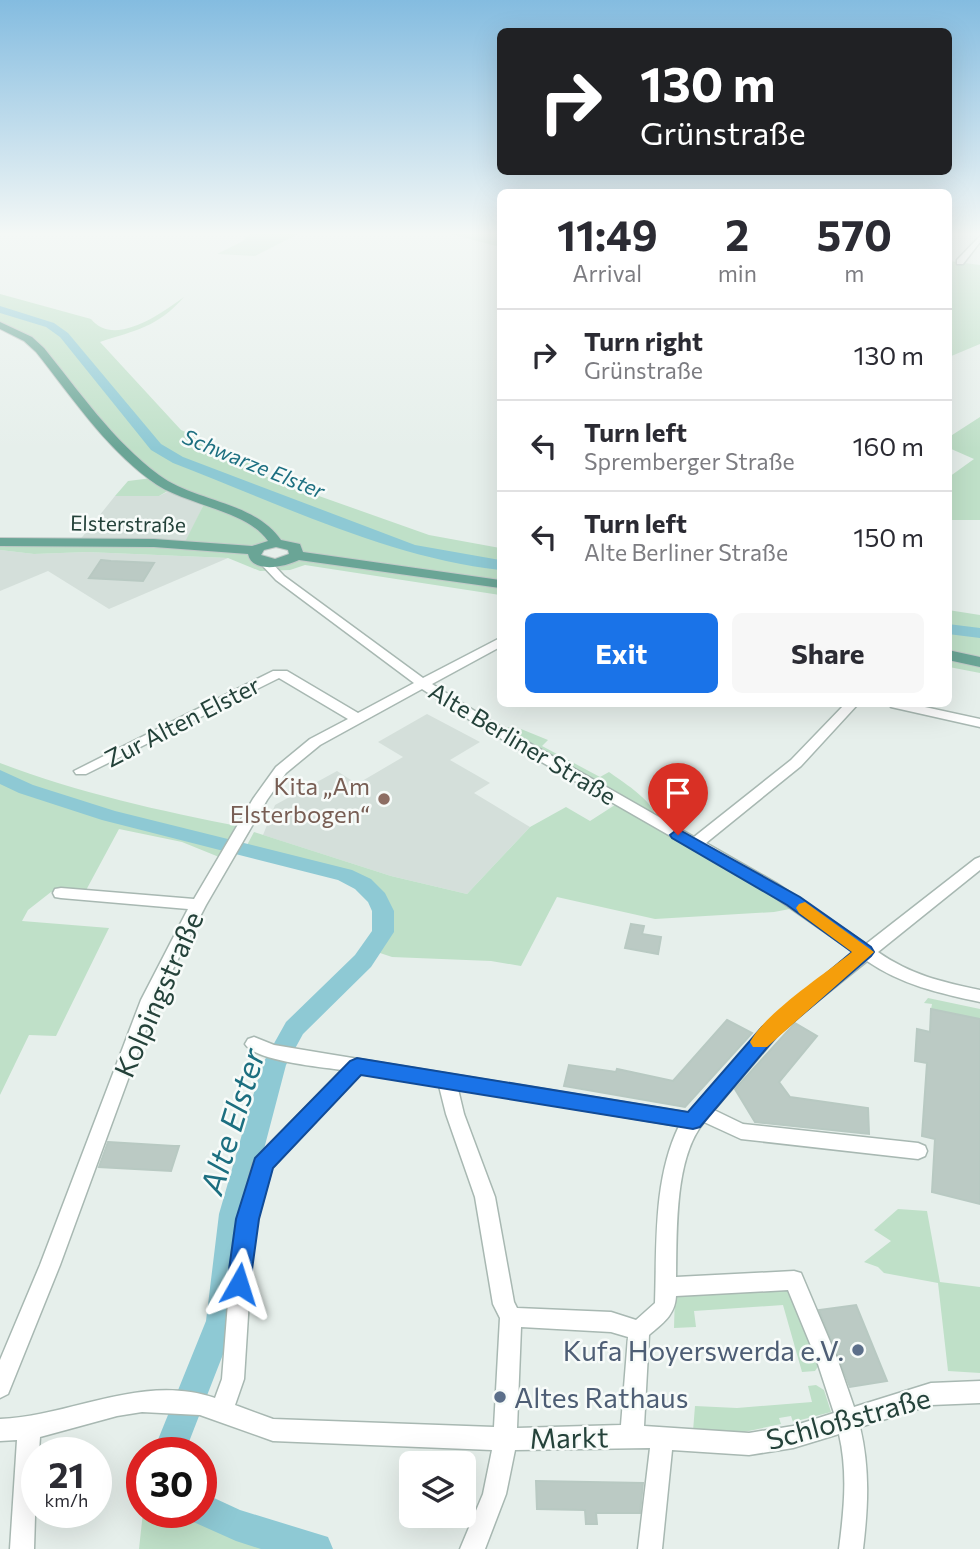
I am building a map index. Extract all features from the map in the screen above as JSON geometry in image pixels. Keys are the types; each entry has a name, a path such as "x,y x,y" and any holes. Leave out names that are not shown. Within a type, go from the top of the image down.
{"main road":[{"path":"0,325 28,339 40,350 153,478 195,501 257,523 273,535 276,542"},
{"name":"Elsterstraße","path":"0,542 154,543 255,550"},
{"path":"296,555 295,547 276,542 255,550 256,559 266,563 282,562 296,555 497,584"},
{"path":"952,656 980,662"}],"street":[{"name":"Alte Berliner Straße","path":"282,562 283,572 297,589"},
{"name":"Alte Berliner Straße","path":"266,563 274,573 423,684 484,723 799,904 886,967 925,984 980,996"},
{"name":"Kolpingstraße","path":"0,1387 50,1265 135,1032 198,905 239,834 281,770 307,747 497,644"},
{"name":"Zur Alten Elster","path":"81,771 277,674 283,674 357,718"},
{"path":"695,844 796,763 849,707"},
{"path":"910,707 980,723"},
{"path":"632,1436 639,1331 665,1307 668,1210 681,1138 696,1116 769,1032 980,862"},
{"path":"61,893 198,905"},
{"path":"254,1044 281,1053 357,1066 696,1116 741,1131 918,1151"},
{"path":"210,1408 233,1379 242,1252 247,1219 263,1164 357,1066"},
{"path":"447,1080 455,1114 485,1197 504,1304 511,1317 611,1322 639,1331"},
{"path":"666,1287 794,1280 845,1420 857,1496 851,1549"},
{"name":"Markt","path":"511,1317 505,1439 632,1436"},
{"name":"Schloßstraße","path":"632,1436 662,1440 761,1443 931,1394 980,1392"},
{"path":"0,1430 29,1429 117,1405 142,1401 210,1408 273,1430 505,1439 496,1488 472,1549"},
{"path":"22,1549 29,1429"},
{"path":"650,1549 662,1440"}],"shaded area":[{"path":"171,490 204,504 185,544 79,541 115,496 159,496"},
{"path":"0,550 34,554 87,552 228,558 109,609 48,571 0,591"},
{"name":"Kita „Am Elsterbogen“","path":"427,714 480,742 450,760 490,783 474,793 530,827 467,894 391,876 263,835 275,805 337,771 357,784 403,757 378,742"}],"green space":[{"path":"0,304 37,304 91,319 101,327 112,330 138,325 177,304 155,321 100,342 181,430 251,462 259,472 271,479 429,535 497,547 497,584 448,577 497,585 497,595 305,565 290,570 260,571 228,558 87,552 34,554 0,550 0,542 184,544 204,504 171,489 159,496 115,496 128,481 152,478 40,350 0,325","holes":["285,543 293,559 260,562 255,550"]},
{"path":"952,304 980,304 980,344 952,356"},
{"path":"980,417 980,520 952,520 952,475 974,459 952,449 952,435"},
{"path":"952,611 980,615 980,673 952,668"},
{"path":"487,724 521,729 548,740 542,746 600,777 609,772 646,801 656,815 657,823"},
{"path":"0,763 120,800 243,827 224,859 182,842 119,829 84,894 51,892 28,910 22,921 109,928 56,1036 29,1035 0,1095"},
{"path":"618,803 795,908 774,912 655,919 557,897 521,966 491,961 392,957 380,953 375,946 383,924 382,907 375,894 362,884 246,847 254,832 391,876 467,894 530,827 566,807 590,821"},
{"path":"928,998 980,1009 980,1019 931,1009 932,1004 924,1003"},
{"path":"898,1209 927,1211 940,1282 980,1287 980,1373 948,1371 938,1283 884,1273 878,1267 864,1262 891,1241 874,1230"},
{"path":"787,1287 819,1365 815,1371 802,1372 783,1305 694,1311 696,1327 674,1328 675,1293 725,1289 727,1294 738,1293 738,1289"},
{"path":"816,1385 824,1390 831,1412 793,1422 791,1416 779,1418 781,1424 721,1437 693,1431 695,1406 737,1408 812,1402 808,1386"},
{"path":"217,1523 298,1549 139,1549 141,1528 217,1528"}],"building":[{"path":"101,560 154,563 143,581 89,578"},
{"path":"631,924 644,926 642,934 661,937 658,954 625,948"},
{"path":"931,1009 980,1019 980,1204 932,1192 935,1139 922,1136 927,1063 915,1061 917,1029 930,1032"},
{"path":"727,1020 752,1033 685,1107 564,1086 569,1065 616,1072 617,1069 673,1081"},
{"path":"795,1023 817,1036 779,1082 790,1097 868,1108 869,1134 755,1122 735,1089"},
{"path":"108,1142 179,1146 171,1171 99,1167"},
{"path":"856,1305 887,1381 850,1387 819,1310"},
{"path":"536,1481 643,1483 640,1513 596,1513 597,1524 586,1524 585,1510 537,1509"}],"waterway":[{"name":"Schwarze Elster","path":"0,309 50,325 64,335 156,447 178,460 410,548 450,558 497,565"},
{"name":"Schwarze Elster","path":"952,630 980,633"},
{"name":"Alte Elster","path":"0,776 26,789 109,816 345,875 363,884 377,898 383,911 383,932 363,961 294,1028 274,1065 233,1214 221,1321 175,1437"},
{"name":"Alte Elster","path":"217,1516 236,1525 316,1549"}],"slow traffic":[{"path":"760,1042 777,1024 865,952 805,908"}],"place":[{"name":"Kita „Am Elsterbogen“","path":"384,799"},
{"name":"Kufa Hoyerswerda e.V.","path":"858,1350"},
{"name":"Altes Rathaus","path":"500,1397"}],"route":[{"path":"239,1284 247,1219 263,1164 357,1066 693,1121 777,1024 865,952 794,901 678,835"}]}
